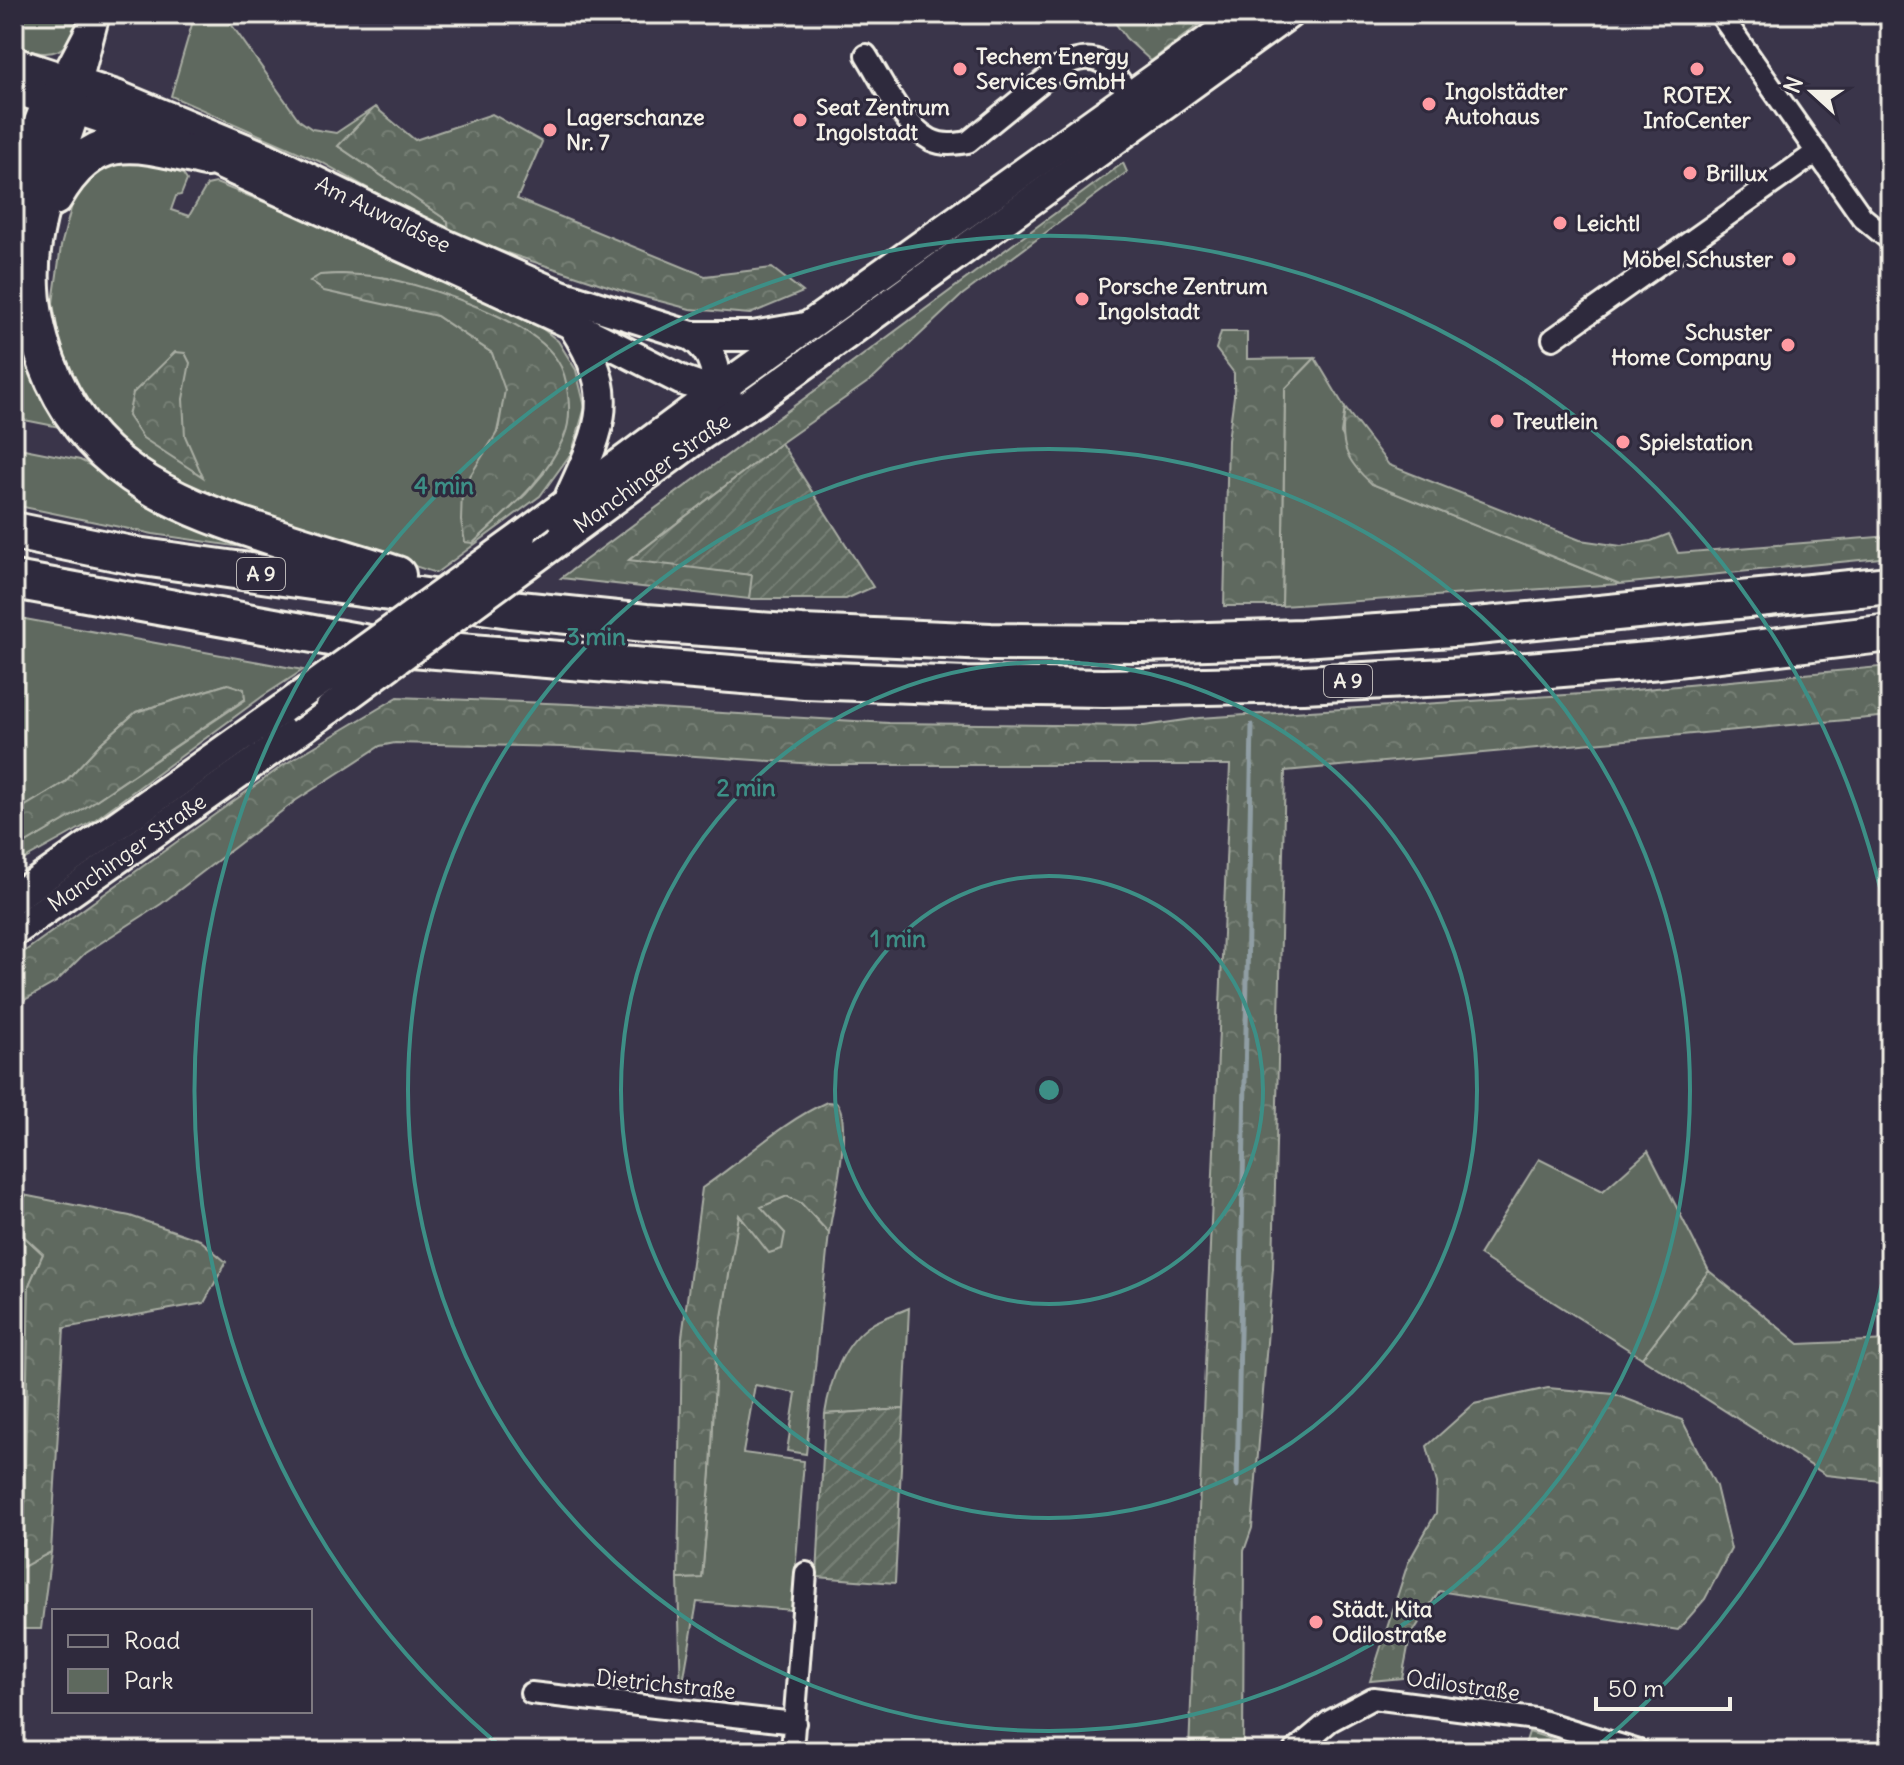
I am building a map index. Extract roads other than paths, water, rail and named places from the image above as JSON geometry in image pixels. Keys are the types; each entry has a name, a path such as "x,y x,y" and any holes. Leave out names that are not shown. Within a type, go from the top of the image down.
{"highway":[{"path":"14,198 26,163 67,92"},
{"path":"67,92 33,242 32,308 52,375 83,429 124,470 180,503 223,520 510,609"},
{"path":"14,116 20,129 26,163"},
{"path":"33,242 65,178 75,165 101,149 123,144 143,145 206,158"},
{"name":"A 9","path":"14,531 136,556 510,609 802,634 991,642 1142,643 1302,638 1467,627 1890,585"},
{"name":"A 9","path":"23,583 374,645 805,680 967,686 1119,688 1467,676 1660,660 1890,633"}],"main road":[{"name":"Manchinger Straße","path":"14,932 330,709 702,435 755,401 1024,204 1245,14"},
{"name":"Manchinger Straße","path":"14,898 282,709 810,326 1137,109 1289,14"},
{"name":"Am Auwaldsee","path":"14,62 145,133 573,325 681,380 755,401"},
{"name":"Am Auwaldsee","path":"14,89 67,92 268,158 445,244 561,295 692,336 753,336 810,326"},
{"path":"568,500 593,447 602,414 592,357 573,325"},
{"path":"692,336 702,343 711,356 717,378 713,410 702,435"}],"street":[{"path":"67,92 97,14"},
{"path":"1720,14 1862,217 1890,240"},
{"path":"866,55 903,114 917,130 933,141 951,145 968,142 1060,67 1076,58 1094,59 1108,67 1137,109"},
{"path":"1553,339 1817,152"},
{"path":"792,1751 806,1573"},
{"name":"Dietrichstraße","path":"531,1693 795,1723"},
{"name":"Odilostraße","path":"1294,1751 1330,1721 1373,1698 1535,1719 1639,1751"}],"waterway":[{"path":"1237,1486 1252,725"}],"place":[{"name":"Techem Energy Services GmbH","path":"960,69"},
{"name":"ROTEX InfoCenter","path":"1697,69"},
{"name":"Ingolstädter Autohaus","path":"1429,104"},
{"name":"Seat Zentrum Ingolstadt","path":"800,120"},
{"name":"Lagerschanze Nr. 7","path":"550,130"},
{"name":"Brillux","path":"1690,173"},
{"name":"Leichtl","path":"1560,223"},
{"name":"Möbel Schuster","path":"1789,259"},
{"name":"Porsche Zentrum Ingolstadt","path":"1082,299"},
{"name":"Schuster Home Company","path":"1788,345"},
{"name":"Treutlein","path":"1497,421"},
{"name":"Spielstation","path":"1623,442"},
{"name":"Städt. Kita Odilostraße","path":"1316,1622"}]}
